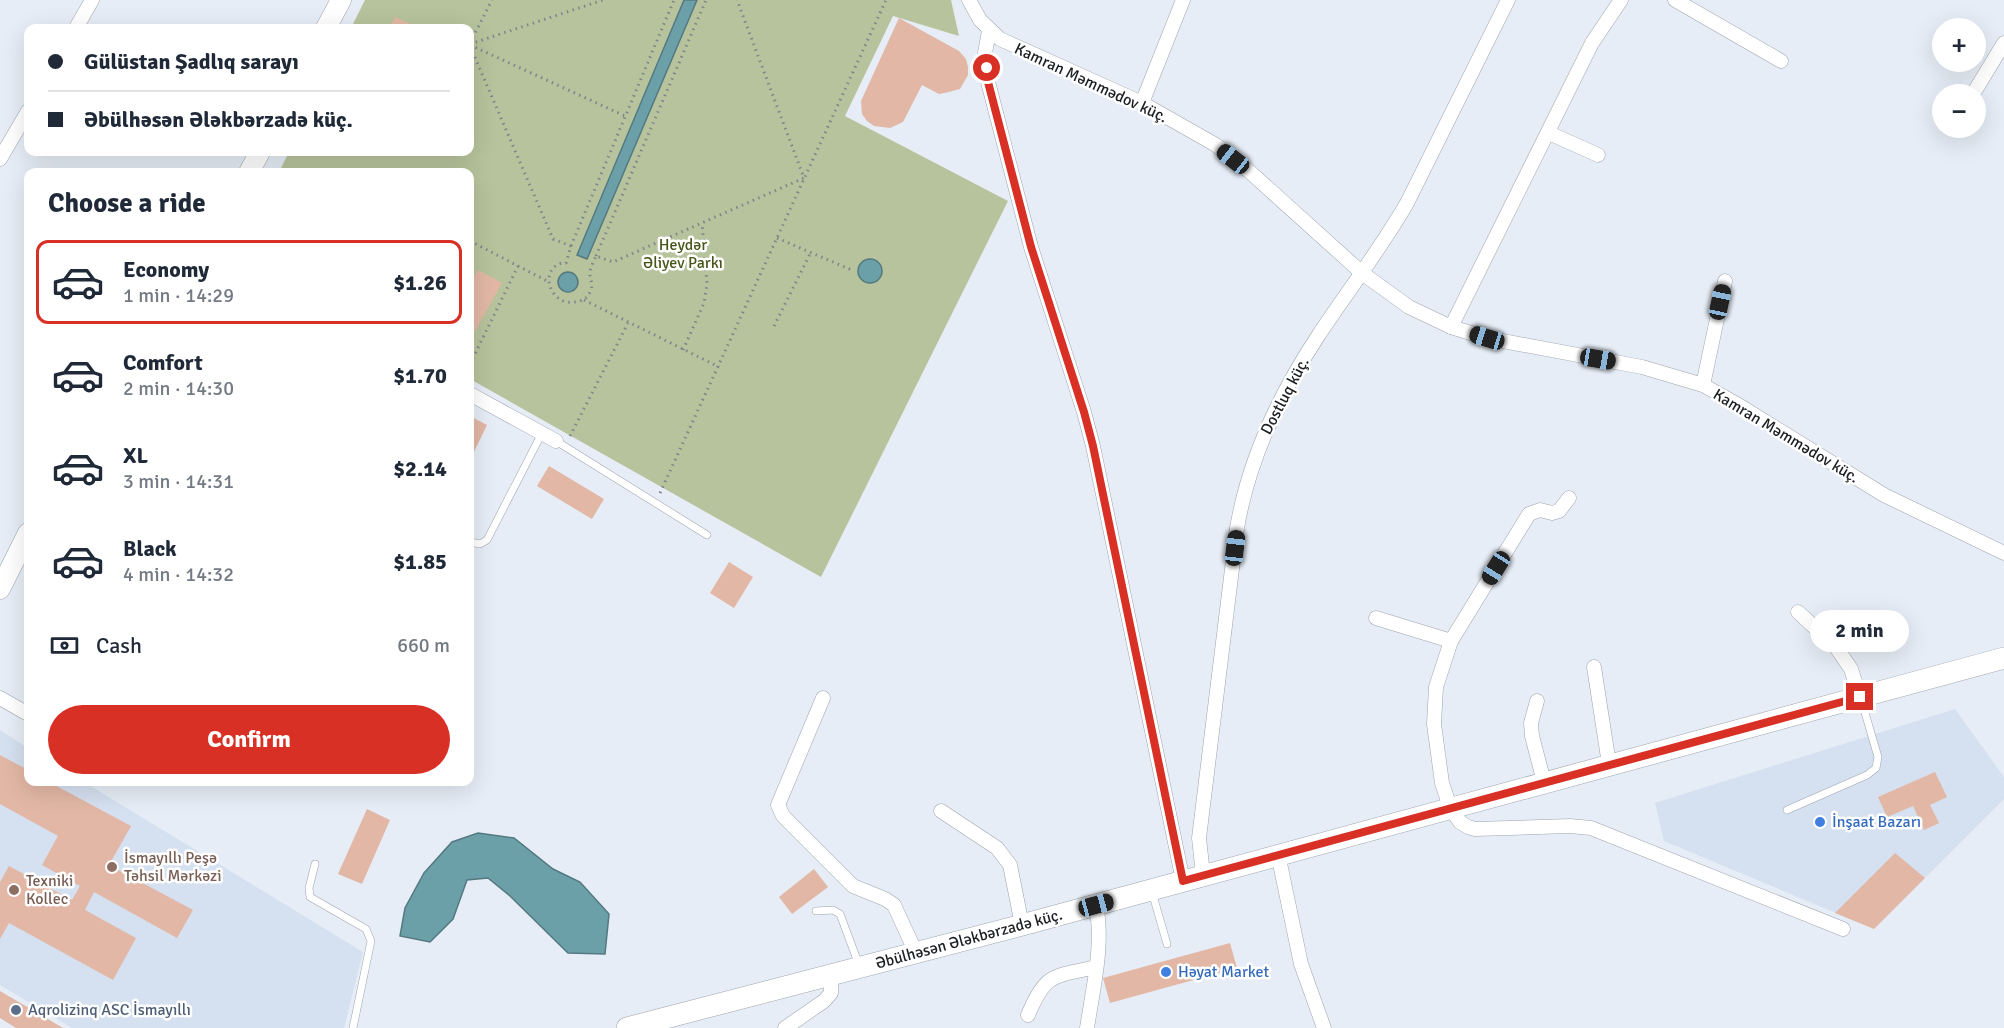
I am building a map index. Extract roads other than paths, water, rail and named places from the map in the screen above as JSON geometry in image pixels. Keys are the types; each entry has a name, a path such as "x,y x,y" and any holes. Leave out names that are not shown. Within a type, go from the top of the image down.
{"main road":[{"name":"Əbülhəsən Ələkbərzadə küç.","path":"627,1028 1022,925 2004,658"}],"street":[{"path":"78,24 92,0"},
{"path":"328,24 341,0"},
{"path":"969,0 973,10 989,31 985,53 988,82 1031,247 1093,446 1193,878"},
{"path":"1142,103 1183,0"},
{"name":"Dostluq küç.","path":"1193,878 1241,504 1262,437 1272,414 1317,337 1390,233 1407,204 1508,0"},
{"path":"1451,327 1549,134 1592,43 1621,0"},
{"path":"1675,0 1781,61"},
{"name":"Kamran Məmmədov küç.","path":"989,31 1014,47 1142,103 1216,145 1250,172 1362,273 1409,307 1451,327 1487,338 1642,367 1702,386 1740,406 1884,495 2004,553"},
{"path":"1979,84 2004,43"},
{"path":"0,159 24,118"},
{"path":"1549,134 1598,155"},
{"path":"1702,386 1725,280"},
{"path":"474,396 560,444"},
{"path":"1569,498 1559,511 1552,513 1540,510 1529,514 1451,641 1436,687 1434,724 1442,783 1450,807 1460,822 1475,829 1570,826 1591,828 1843,929"},
{"path":"0,589 24,541"},
{"path":"1797,612 1836,647 1851,669 1860,697"},
{"path":"1376,618 1451,641"},
{"path":"1594,667 1609,764"},
{"path":"0,698 24,712"},
{"path":"823,698 778,805 783,816 841,876 853,886 894,905 916,952"},
{"path":"1538,701 1531,723 1532,736 1544,782"},
{"path":"941,811 997,848 1010,865 1022,925"},
{"path":"1278,854 1300,964 1324,1028"},
{"path":"1087,1028 1099,937 1096,905"},
{"path":"1028,1015 1037,993 1053,977 1096,967"},
{"path":"785,1028 824,1001 831,993 831,975"}],"lane":[{"path":"474,543 480,544 487,540 542,433"},
{"path":"560,444 707,535"},
{"path":"1787,810 1867,775 1876,768 1878,757 1860,697"},
{"path":"315,864 309,888 310,897 366,929 371,940 353,1028"},
{"path":"1152,890 1167,944"},
{"path":"816,911 834,910 840,914 860,967"}],"water":[{"path":"684,0 697,0 587,259 577,255"},
{"path":"870,259 879,262 882,271 879,280 870,283 861,280 858,271 861,262"},
{"path":"568,272 575,275 578,282 575,289 568,292 561,289 558,282 561,275"},
{"path":"478,833 514,838 553,869 580,882 609,914 605,954 568,953 510,896 488,878 467,880 453,919 430,942 400,936 405,908 424,873 452,842"}],"place":[{"name":"İnşaat Bazarı","path":"1820,822"},
{"name":"İsmayıllı Peşə Təhsil Mərkəzi","path":"112,867"},
{"name":"Texniki Kollec","path":"14,890"},
{"name":"Həyat Market","path":"1166,972"},
{"name":"Aqrolizinq ASC İsmayıllı","path":"16,1010"}],"park label":[{"name":"Heydər Əliyev Parkı","path":"683,254"}]}
